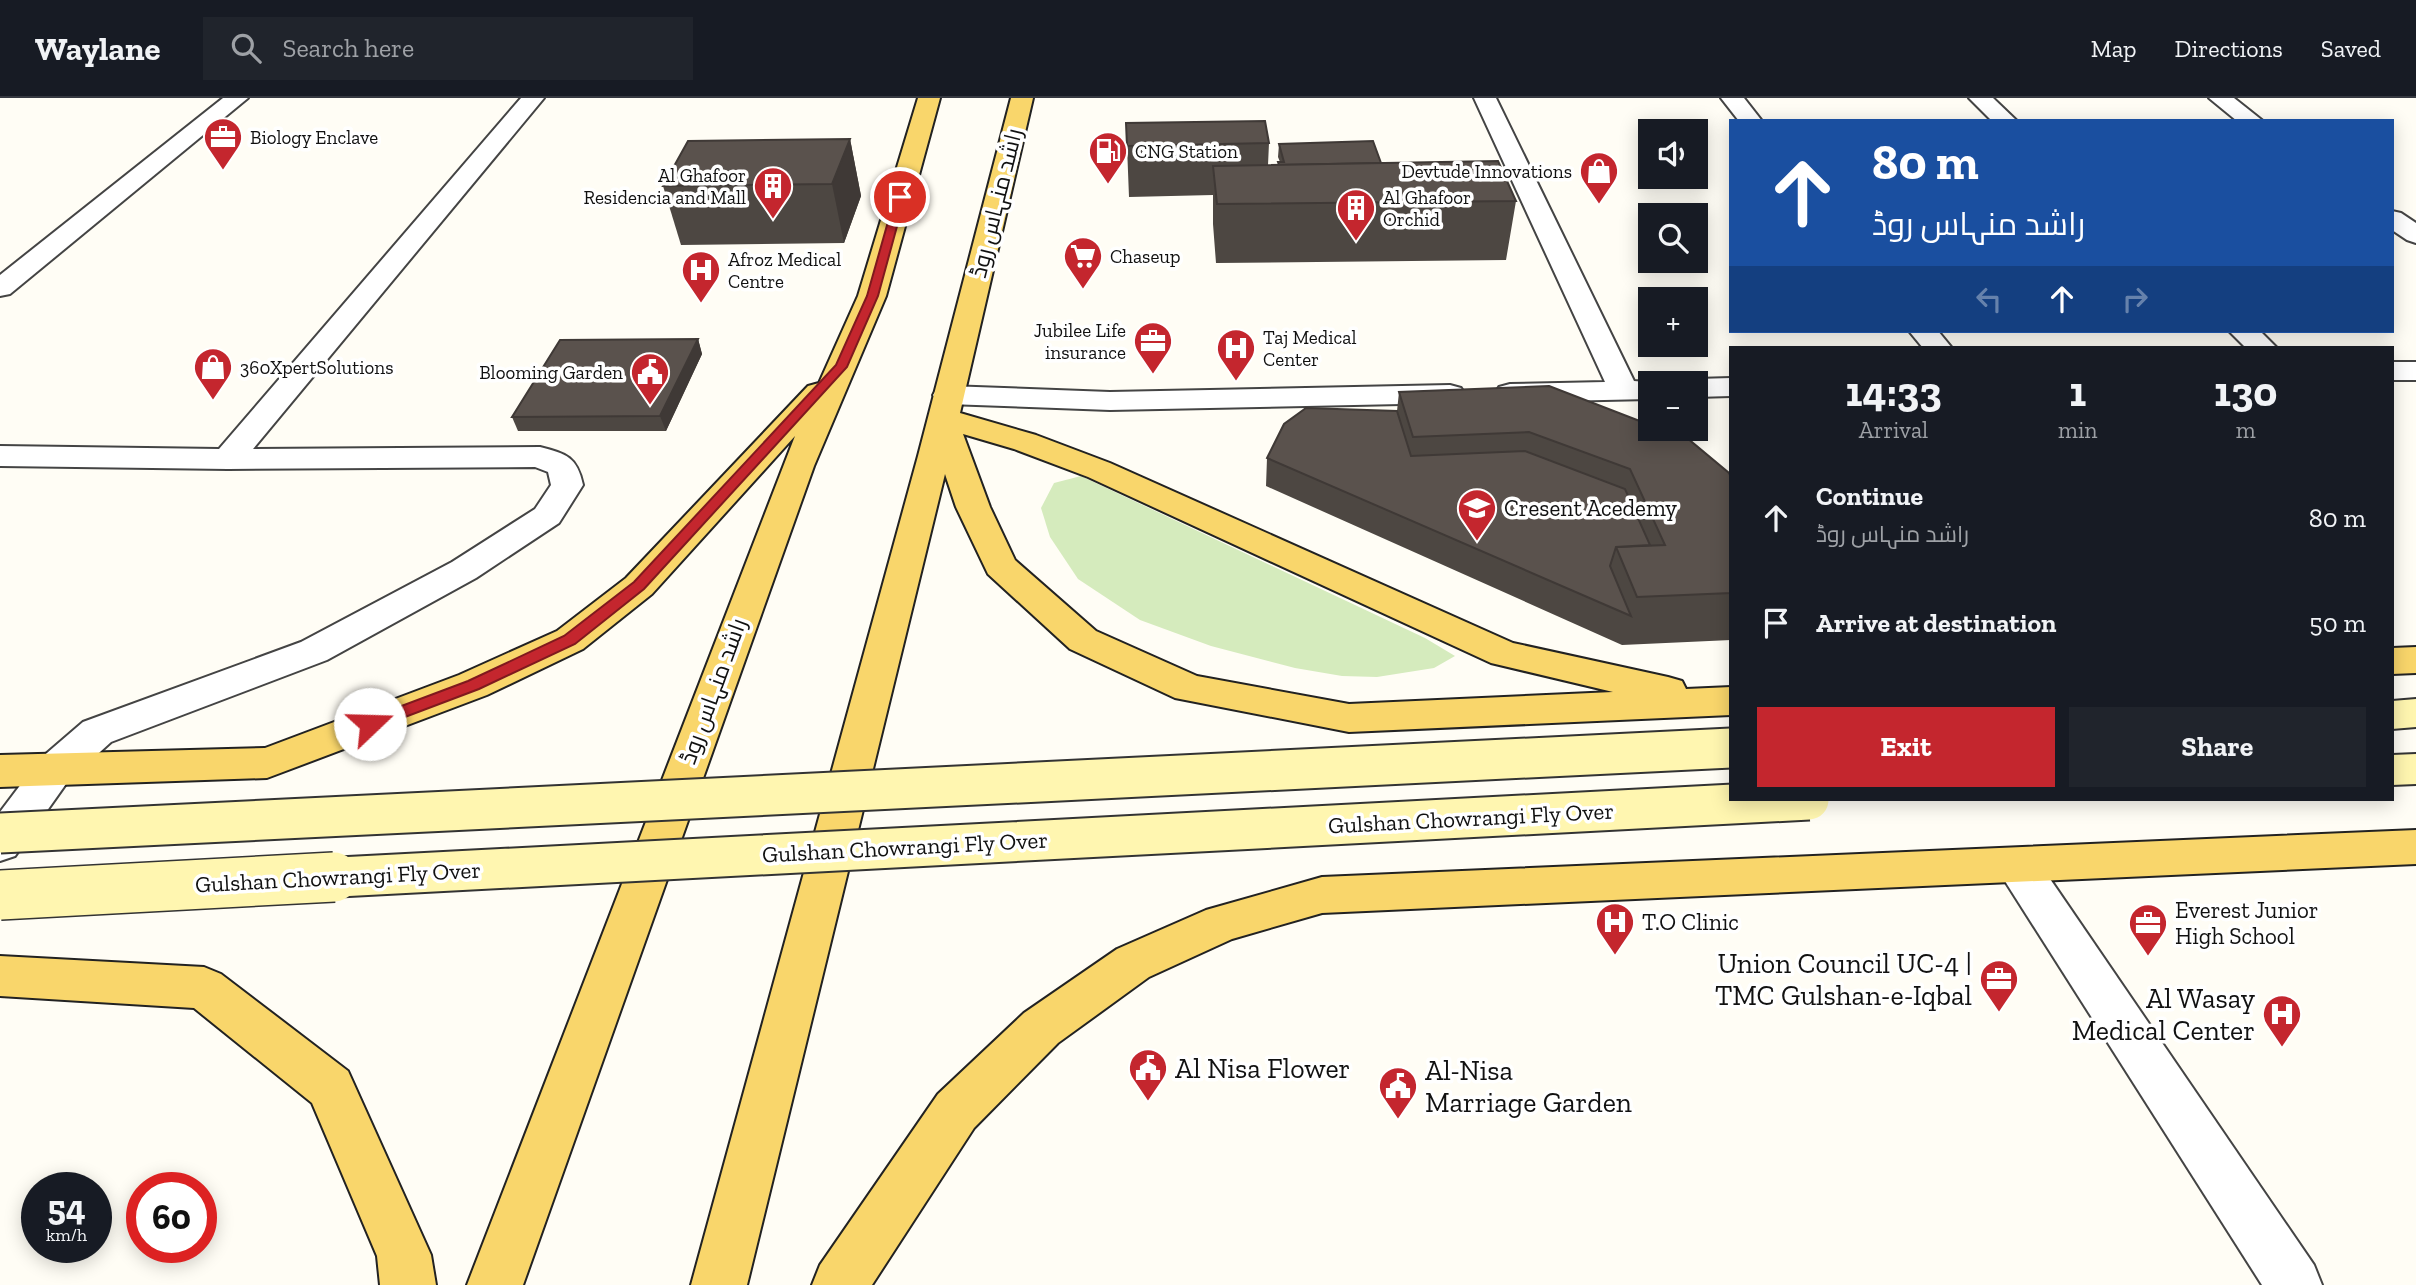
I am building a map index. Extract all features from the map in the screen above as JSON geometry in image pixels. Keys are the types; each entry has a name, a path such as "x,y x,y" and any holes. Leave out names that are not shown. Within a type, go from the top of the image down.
{"main road":[{"name":"راشد منہاس روڈ","path":"495,1285 737,625 798,466 872,296 929,98"},
{"name":"راشد منہاس روڈ","path":"719,1285 1022,98"},
{"path":"0,771 267,763 473,685 570,640 639,586 841,367"},
{"path":"945,407 973,507 1000,566 1083,639 1189,688 1349,718 1725,701"},
{"path":"945,407 1025,442 1099,470 1504,654 1725,701"},
{"path":"2394,661 2416,660"},
{"path":"2394,715 2416,713"},
{"path":"0,833 1729,748"},
{"path":"2394,770 2416,769"},
{"name":"Gulshan Chowrangi Fly Over","path":"0,895 1790,801"},
{"path":"840,1285 956,1111 1041,1028 1133,963 1222,923 1322,895 2416,847"},
{"path":"0,976 204,988 330,1087 404,1255 408,1285"}],"street":[{"path":"0,288 237,98"},
{"path":"228,459 533,98"},
{"path":"945,407 1637,390 1485,98"},
{"path":"1732,98 1749,119"},
{"path":"1980,98 2004,119"},
{"path":"2220,98 2249,119"},
{"path":"2394,219 2416,235"},
{"path":"2245,333 2261,346"},
{"path":"2394,371 2416,371"},
{"path":"1708,388 1729,387"},
{"path":"0,456 228,459 540,457 563,467 566,485 547,516 464,570 314,651 97,732 54,770 0,844"},
{"path":"2018,866 2294,1285"}],"green space":[{"path":"1081,476 1425,638 1455,656 1434,668 1377,677 1342,676 1295,668 1211,646 1140,620 1078,579 1050,537 1041,508 1054,483"}],"building":[{"path":"1265,121 1269,143 1127,146 1126,123"},
{"path":"850,139 832,184 663,186 688,141"},
{"path":"1373,141 1381,163 1279,165 1278,162 1284,162 1279,144"},
{"path":"1498,161 1516,201 1217,204 1213,166"},
{"path":"698,339 660,416 512,417 560,340"},
{"path":"1549,386 1638,420 1638,441 1691,441 1729,473 1729,593 1637,597 1616,547 1665,545 1630,469 1529,432 1413,437 1399,392"},
{"path":"1306,408 1397,411 1411,456 1525,451 1625,489 1650,545 1616,547 1610,566 1631,616 1267,458 1284,424"}],"place":[{"name":"Biology Enclave","path":"223,171"},
{"name":"CNG Station","path":"1108,185"},
{"name":"Devtude Innovations","path":"1599,205"},
{"name":"Al Ghafoor Residencia and Mall","path":"773,220"},
{"name":"Al Ghafoor Orchid","path":"1356,242"},
{"name":"Chaseup","path":"1083,290"},
{"name":"Afroz Medical Centre","path":"701,304"},
{"name":"Jubilee Life insurance","path":"1153,375"},
{"name":"Taj Medical Center","path":"1236,382"},
{"name":"360XpertSolutions","path":"213,401"},
{"name":"Blooming Garden","path":"650,406"},
{"name":"Cresent Acedemy","path":"1477,542"},
{"name":"T.O Clinic","path":"1615,956"},
{"name":"Everest Junior High School","path":"2148,957"},
{"name":"Union Council UC-4 | TMC Gulshan-e-Iqbal","path":"1999,1013"},
{"name":"Al Wasay Medical Center","path":"2282,1048"},
{"name":"Al Nisa Flower","path":"1148,1102"},
{"name":"Al-Nisa Marriage Garden","path":"1398,1120"}],"route":[{"path":"370,724 473,685 570,640 639,586 841,367 872,296 900,197"}]}
